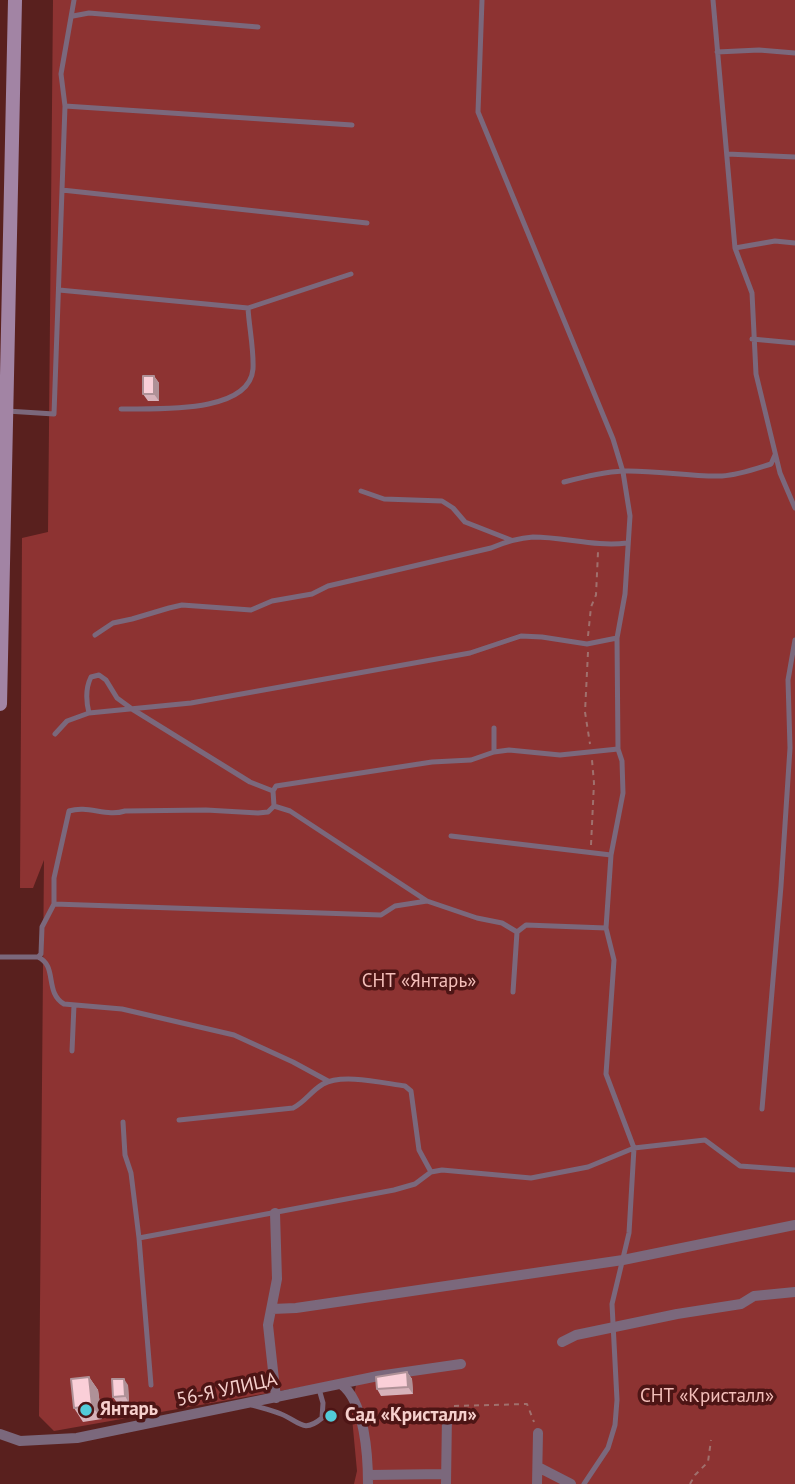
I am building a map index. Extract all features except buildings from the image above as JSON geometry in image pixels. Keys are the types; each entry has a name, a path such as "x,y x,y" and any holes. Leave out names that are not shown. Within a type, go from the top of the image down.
{"main road":[{"path":"0,704 15,0"}],"street":[{"path":"275,1213 277,1279 268,1325 276,1398"},
{"path":"272,1309 296,1308 623,1260 795,1225"},
{"path":"562,1342 576,1335 613,1327 741,1304 754,1296 795,1292"},
{"name":"56-Я УЛИЦА","path":"0,1434 20,1441 77,1438 341,1384 461,1364"},
{"path":"341,1384 348,1389 356,1403 365,1438 368,1479 446,1479 447,1415"},
{"path":"537,1484 538,1433"},
{"path":"538,1468 571,1484"}],"lane":[{"path":"6,411 54,414 53,383 65,106 61,74 74,0"},
{"path":"482,0 478,112 603,413 623,471 629,516 625,594 617,638 618,749 622,761 623,793 611,855 606,928 614,960 606,1074 634,1148 629,1233 614,1292 617,1400 614,1430 608,1448 584,1484"},
{"path":"713,0 735,248 751,293 756,374 780,473 795,508"},
{"path":"73,16 89,13 258,27"},
{"path":"717,52 795,52"},
{"path":"65,106 352,125"},
{"path":"727,153 795,157"},
{"path":"62,190 366,223"},
{"path":"735,248 775,241 795,243"},
{"path":"59,290 248,308 351,274"},
{"path":"121,409 195,407 235,395 248,382 253,370 248,308"},
{"path":"752,339 795,343"},
{"path":"564,482 623,471 722,476 771,464 775,455"},
{"path":"361,491 384,499 442,501 453,508 465,522 511,540"},
{"path":"95,635 113,623 182,605 251,610 272,601 312,594 328,586 491,548 511,540 534,537 599,544 627,544"},
{"path":"55,734 67,721 89,713 191,703 470,653 521,636 587,644 617,638"},
{"path":"762,1109 781,886 790,748 789,680 795,640"},
{"path":"89,713 86,702 87,685 91,677 99,676 106,680 117,698 132,709 250,782 273,791"},
{"path":"494,728 494,752"},
{"path":"38,957 41,954 42,927 54,904 54,878 69,811 78,808 114,814 125,811 268,812 274,806 273,791 276,786 432,762 471,760 509,750 559,755 618,749"},
{"path":"274,806 290,811 427,901 477,918 502,923 517,932"},
{"path":"451,836 611,855"},
{"path":"54,904 381,915 396,906 427,901"},
{"path":"513,992 517,932 526,925 538,923 606,928"},
{"path":"0,957 38,957 46,961 50,968 52,990 58,1000 74,1005 122,1009 233,1035 328,1081"},
{"path":"72,1051 74,1005"},
{"path":"178,1120 293,1108 328,1081 352,1079 405,1086 411,1091 419,1150 431,1172"},
{"path":"123,1122 125,1155 131,1173 139,1238 151,1385"},
{"path":"139,1238 394,1191 415,1184 431,1172 442,1170 531,1178 588,1167 634,1148 705,1140 740,1166 795,1170"},
{"path":"249,1404 282,1414 301,1426 314,1425 322,1418 323,1403 319,1389"}],"path":[{"path":"590,854 594,783 585,712 589,657 587,644 591,607 596,595 599,544"},
{"path":"447,1415 451,1407 458,1405 472,1407 527,1404 538,1433"},
{"path":"690,1484 708,1462 711,1440"}],"green space":[{"name":"СНТ «Янтарь»","path":"53,0 795,0 795,1484 354,1484 357,1471 351,1407 358,1377 54,1431 39,1416 44,860 33,888 20,888 22,538 48,532"}],"place":[{"name":"Янтарь","path":"86,1410"},
{"name":"Сад «Кристалл»","path":"331,1416"}],"park label":[{"name":"СНТ «Кристалл»","path":"707,1397"}]}
